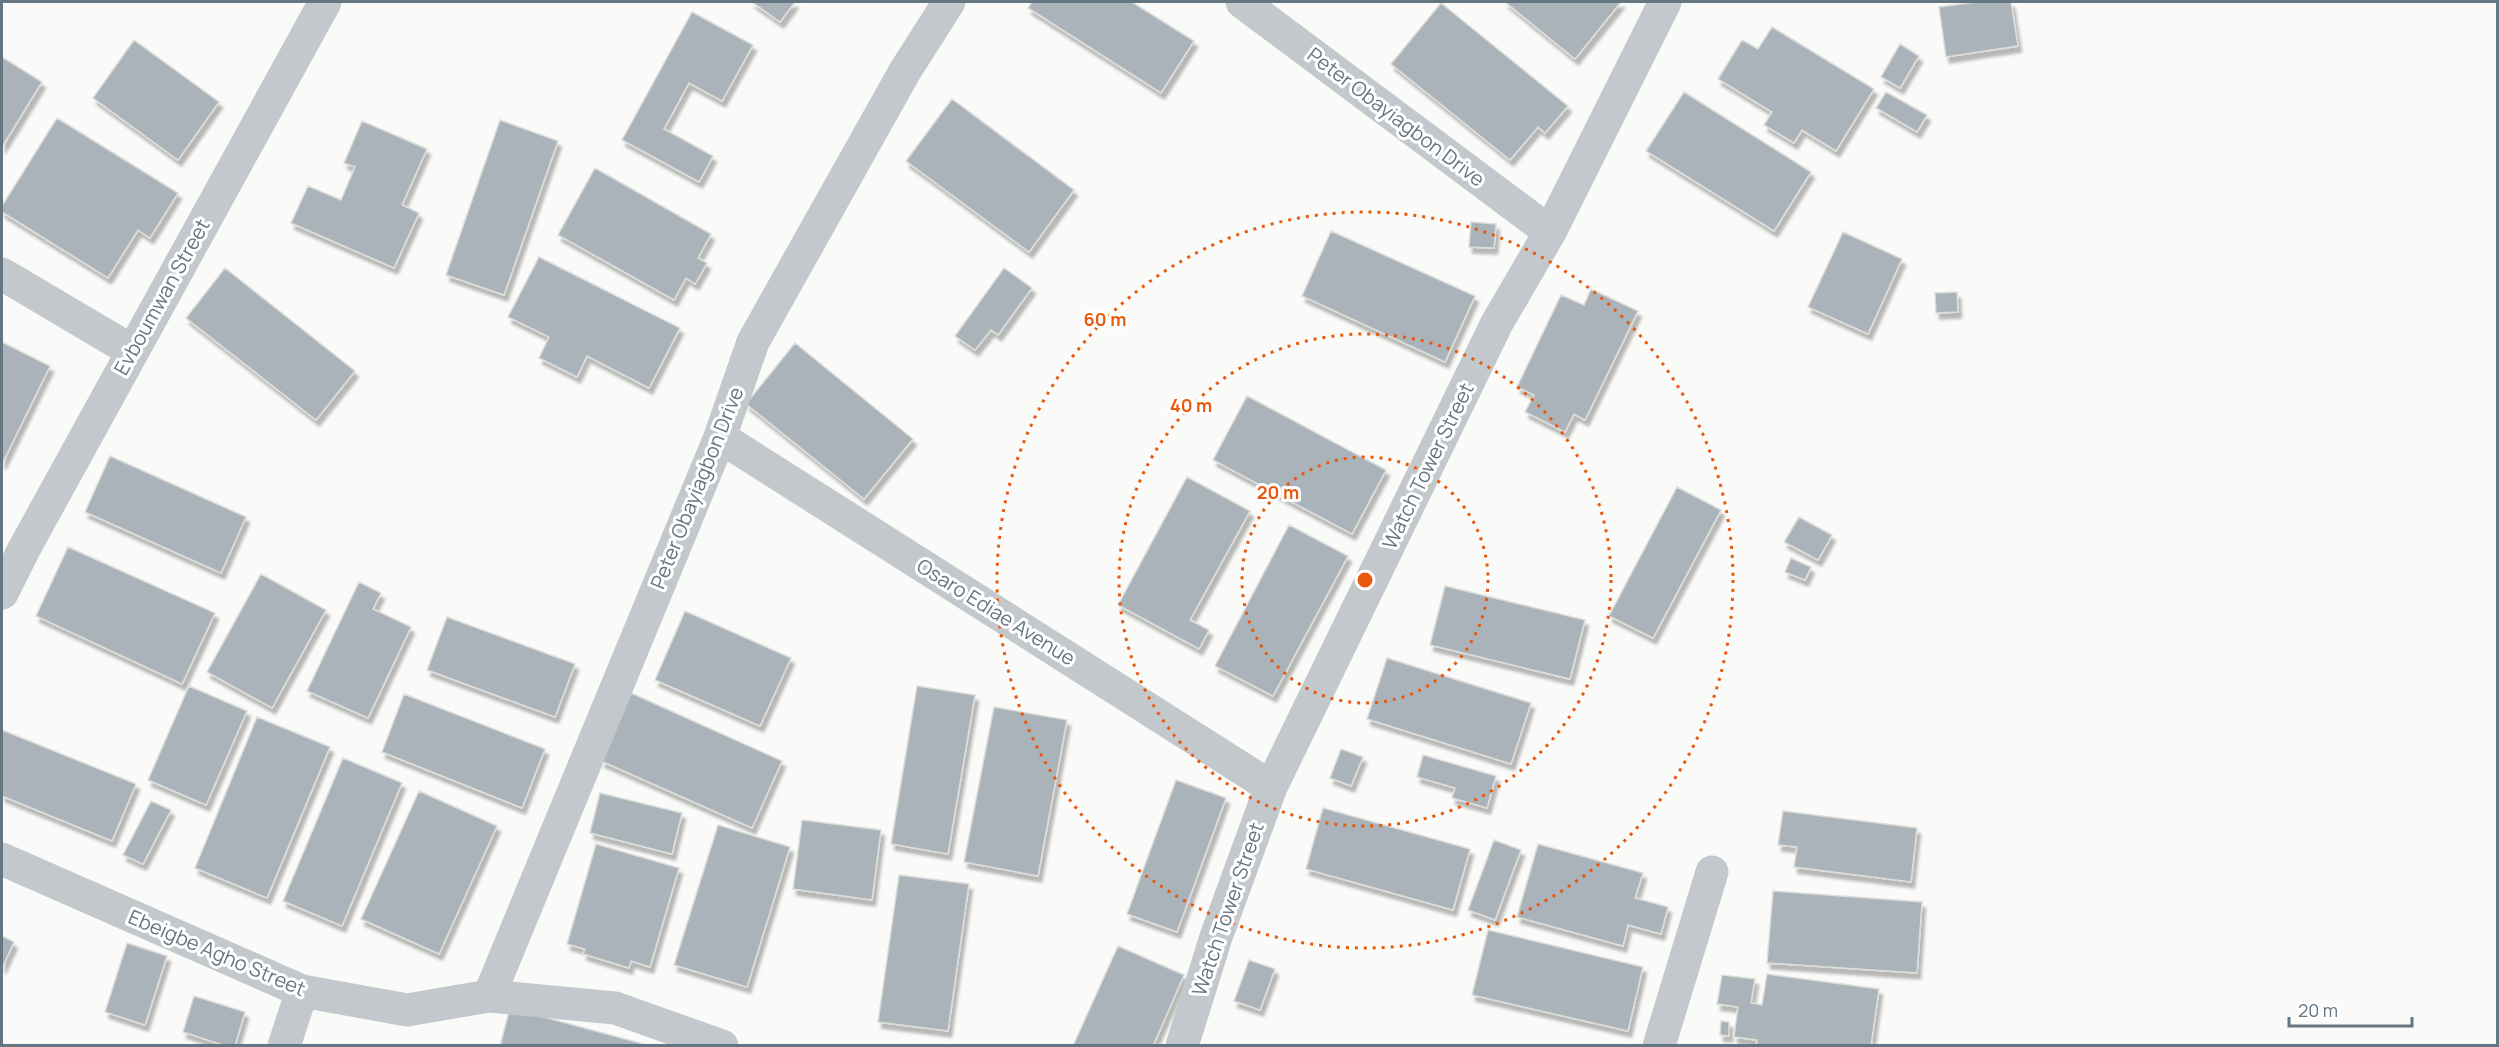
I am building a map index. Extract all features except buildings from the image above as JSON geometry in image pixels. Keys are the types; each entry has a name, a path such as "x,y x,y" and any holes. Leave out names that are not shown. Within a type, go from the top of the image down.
{"street":[{"name":"Evboumwan Street","path":"2,593 132,351 325,2"},
{"name":"Peter Obayiagbon Drive","path":"489,996 720,437 753,342 905,71 950,2"},
{"name":"Peter Obayiagbon Drive","path":"1242,2 1550,232"},
{"name":"Watch Tower Street","path":"1182,1046 1216,937 1271,787 1497,323 1550,232 1665,2"},
{"path":"2,274 132,351"},
{"name":"Osaro Ediae Avenue","path":"720,437 1271,787"},
{"name":"Ebeigbe Agho Street","path":"2,859 302,991 407,1010 489,996 615,1008 722,1046"},
{"path":"1659,1046 1712,872"},
{"path":"284,1046 302,991"}]}
